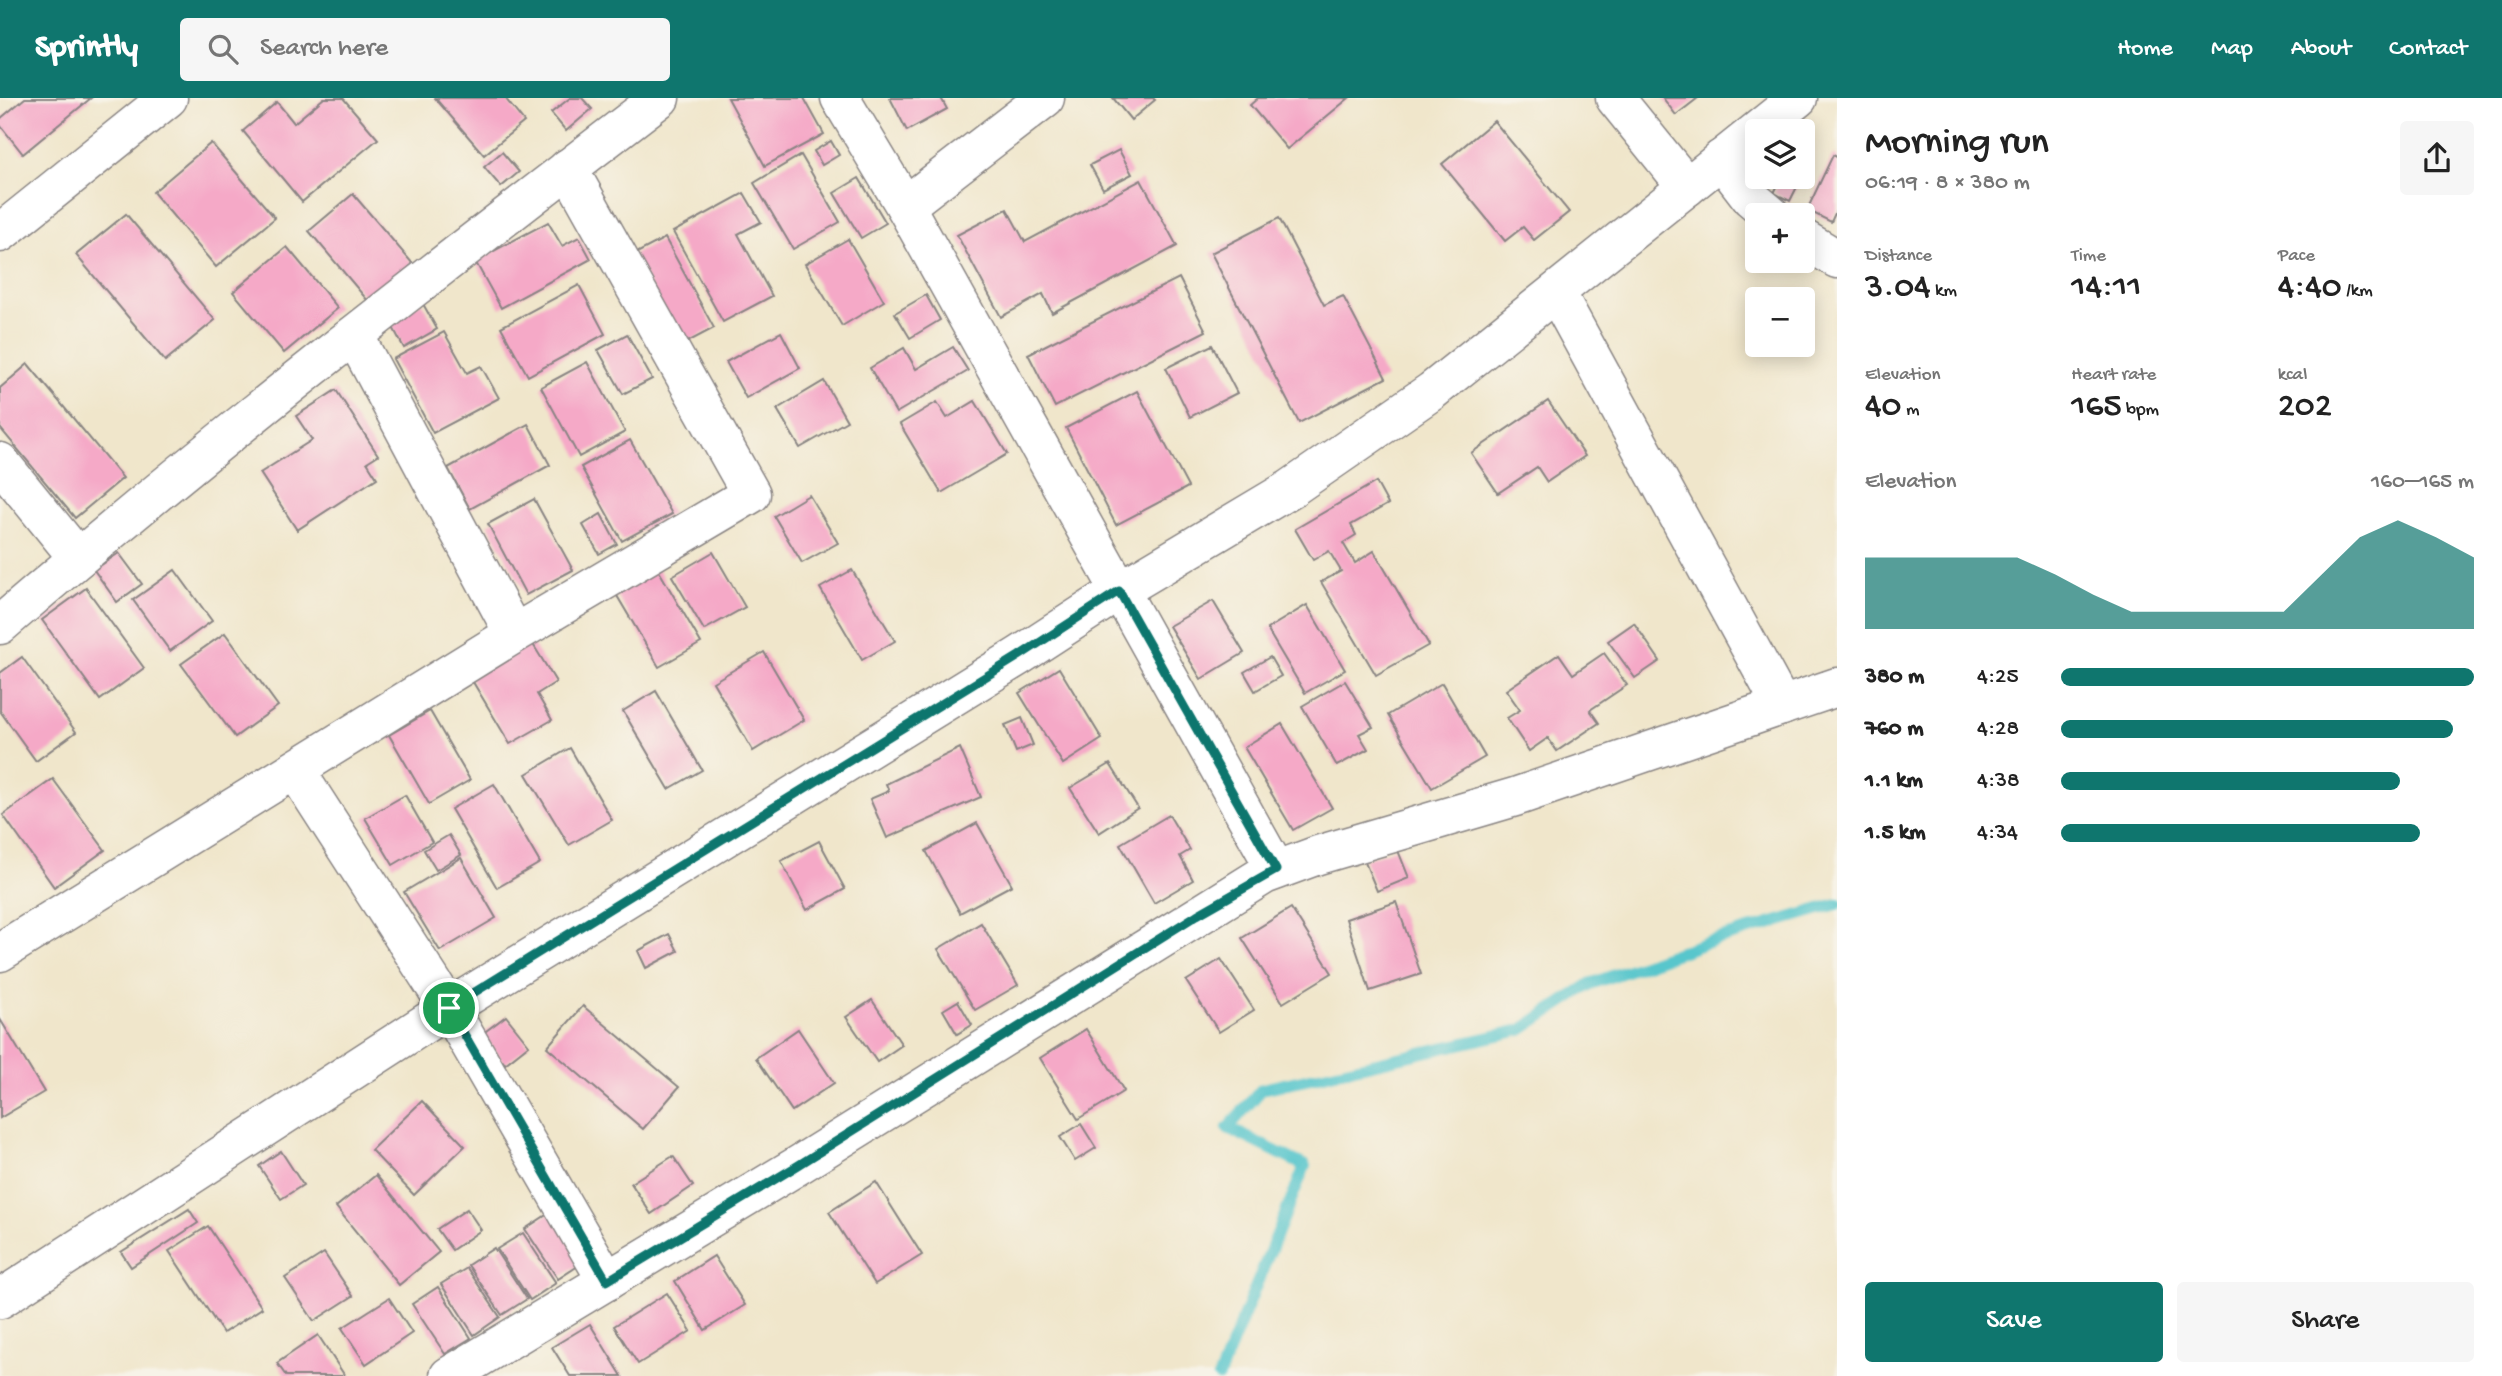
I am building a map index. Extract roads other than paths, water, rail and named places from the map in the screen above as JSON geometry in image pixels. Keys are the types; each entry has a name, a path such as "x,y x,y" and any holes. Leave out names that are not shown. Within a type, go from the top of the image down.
{"street":[{"path":"0,233 168,98"},
{"path":"0,625 78,558 354,335 660,98"},
{"path":"840,98 905,206 1276,870"},
{"path":"905,206 1045,98"},
{"path":"1615,98 1687,187"},
{"path":"0,1298 449,1008 1019,656 1119,591 1290,489 1432,391 1557,294 1798,98"},
{"path":"1721,159 1757,203"},
{"path":"0,952 514,634 751,494 568,169"},
{"path":"1815,246 1837,259"},
{"path":"1557,294 1782,706"},
{"path":"354,335 514,634"},
{"path":"0,462 78,558"},
{"path":"449,1376 797,1166 1197,915 1276,870 1515,797 1837,687"},
{"path":"296,771 449,1008 607,1281"}],"waterway":[{"path":"1219,1376 1305,1166 1228,1128 1262,1089 1521,1030 1590,984 1705,943 1837,904"}]}
